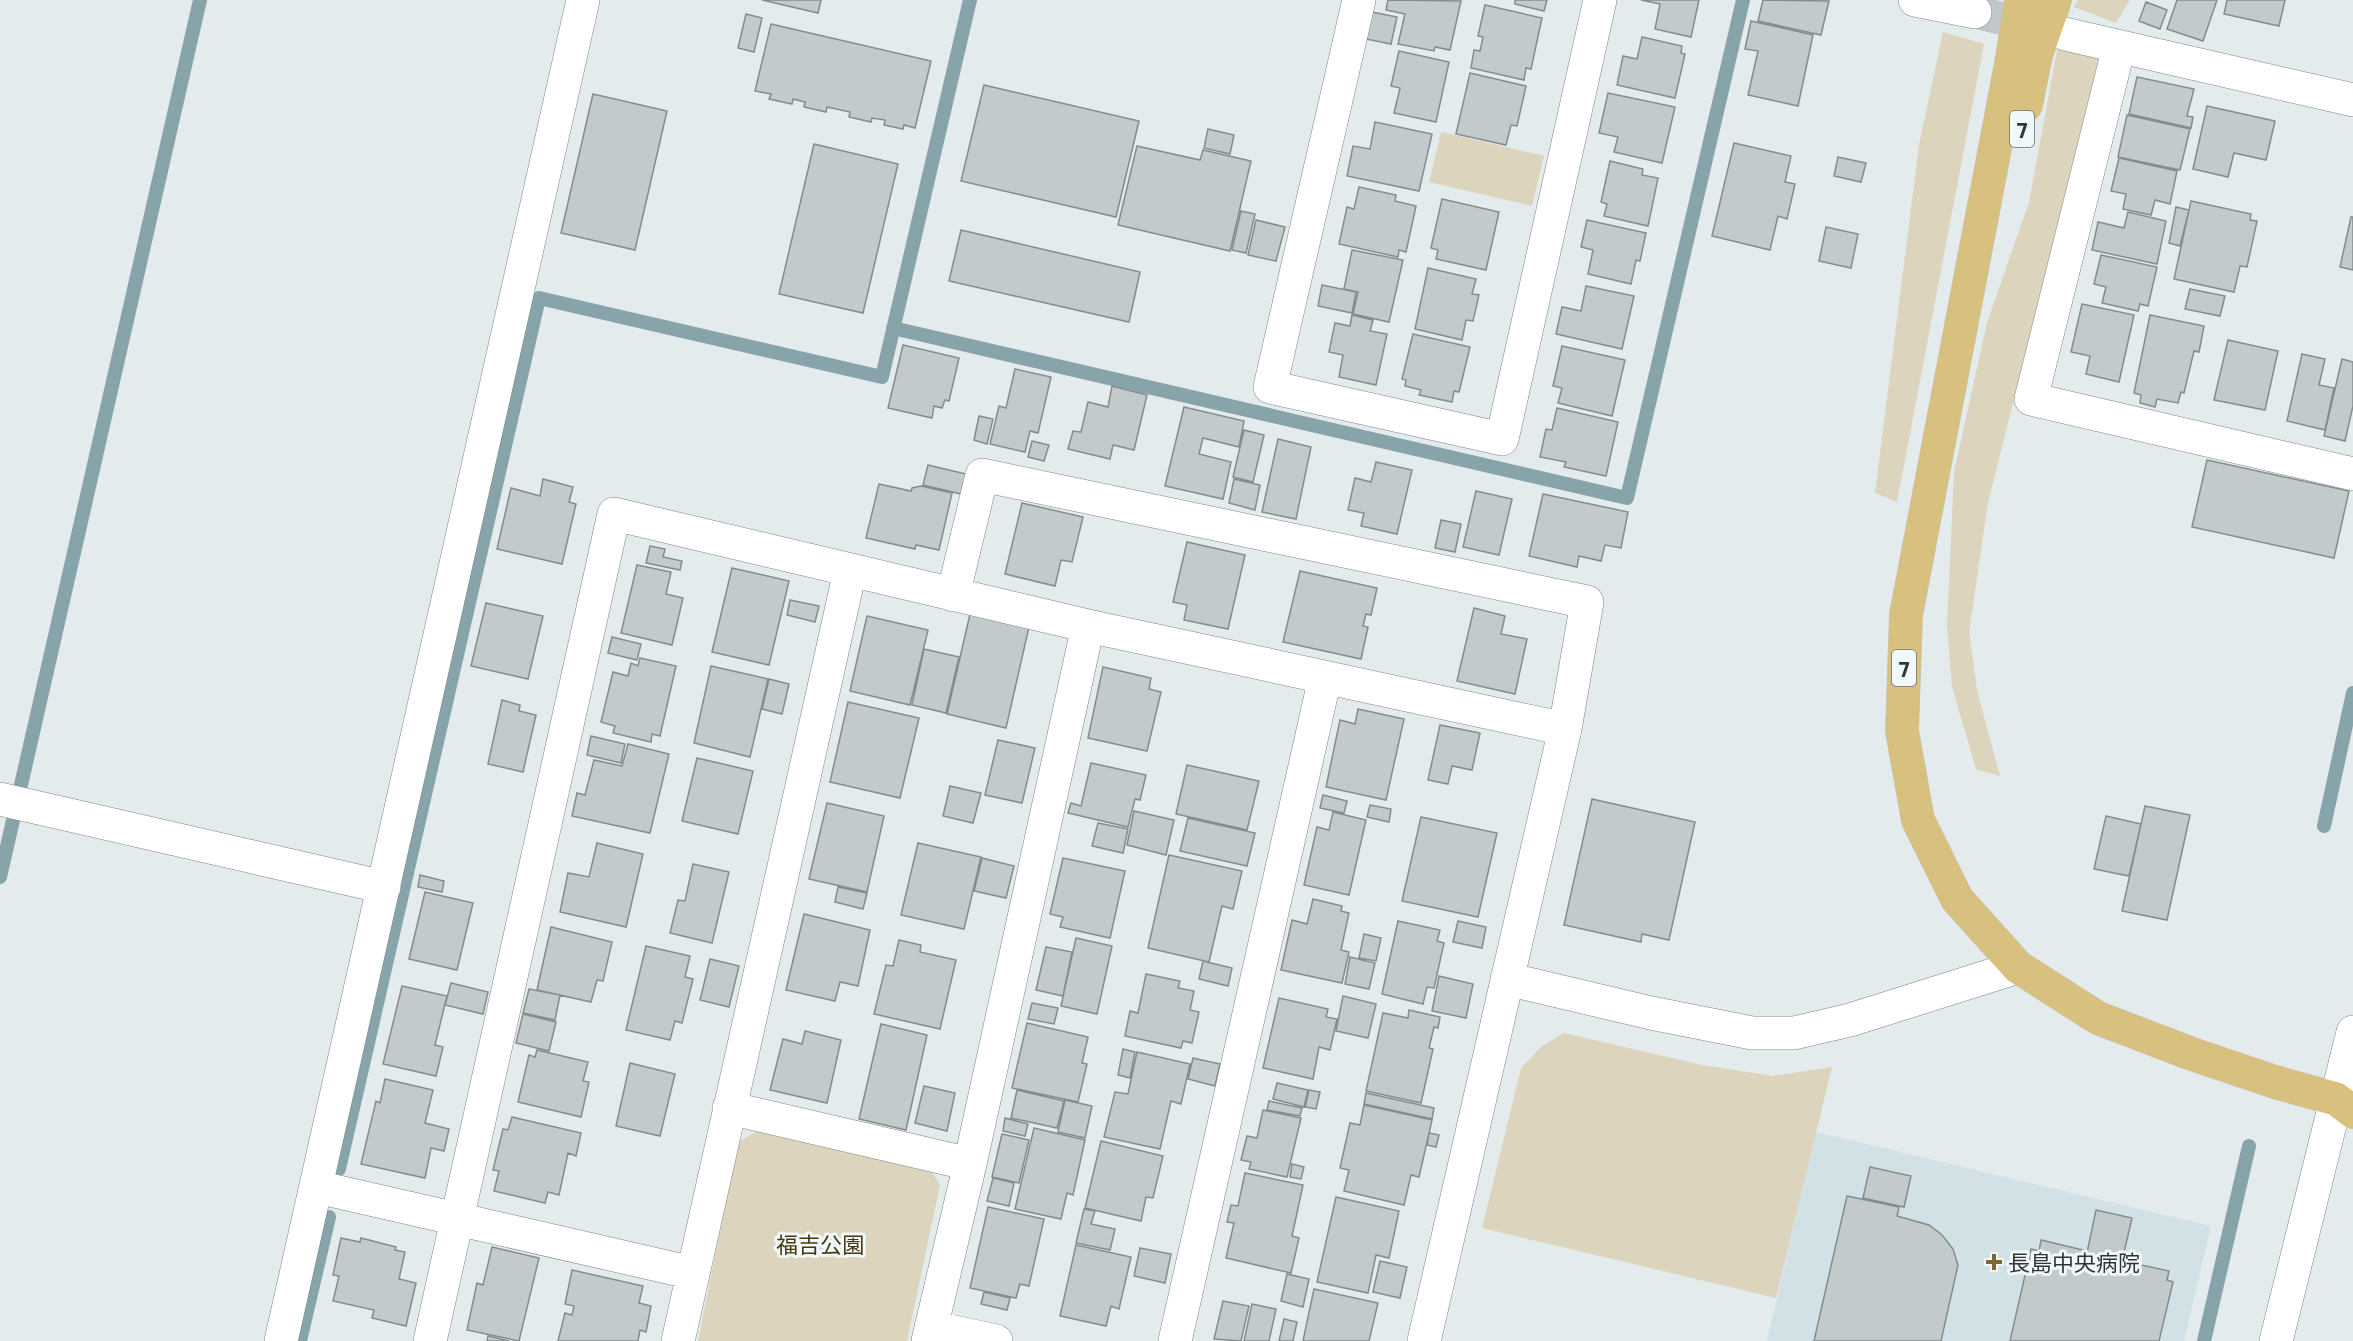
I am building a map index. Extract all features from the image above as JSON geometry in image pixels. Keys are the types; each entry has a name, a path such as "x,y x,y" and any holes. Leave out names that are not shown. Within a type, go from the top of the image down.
{"main road":[{"name":"7","path":"2021,0 2011,64 1906,615 1902,731 1918,820 1957,899 2018,967 2098,1018 2274,1082 2347,1102"},
{"name":"7","path":"1975,252 2007,205 2036,55 2055,0"},
{"name":"7","path":"1988,6 2011,64"}],"street":[{"path":"281,1341 583,0"},
{"path":"1359,0 1270,387 1502,439 1600,0"},
{"path":"1915,0 1988,6"},
{"path":"2065,34 2353,100"},
{"path":"2119,47 2031,399 2353,474"},
{"path":"953,595 982,475 1587,602 1565,729 1424,1341"},
{"path":"430,1341 614,514 1088,626 1565,729"},
{"path":"678,1341 850,571"},
{"path":"996,1341 930,1334 970,1164 1088,626"},
{"path":"1175,1341 1325,678"},
{"path":"0,799 384,887"},
{"path":"1507,979 1651,1013 1752,1033 1794,1034 1850,1020 2018,967"},
{"path":"2276,1341 2347,1102 2353,1032"},
{"path":"729,1108 970,1164"},
{"path":"317,1187 693,1273"}],"shaded area":[{"name":"長島中央病院","path":"1816,1132 2211,1226 2184,1341 1767,1341"}],"green space":[{"path":"2078,0 2130,0 2116,23 2074,7"},
{"path":"1943,32 1984,44 1897,502 1875,493 1919,145"},
{"path":"2058,45 2105,59 1988,503 1969,632 1977,690 2000,776 1976,769 1952,687 1947,626 1954,472 1987,323 2029,202"},
{"path":"1441,132 1544,156 1532,206 1429,182"},
{"path":"1564,1033 1702,1065 1773,1076 1832,1067 1776,1298 1482,1228 1521,1068 1542,1046"},
{"name":"福吉公園","path":"758,1131 930,1169 940,1185 907,1341 698,1341 738,1142"}],"building":[{"path":"762,0 821,0 818,13"},
{"path":"1388,0 1461,1 1450,50 1435,47 1434,51 1398,44 1405,14 1386,10"},
{"path":"1515,0 1547,0 1544,11 1515,4"},
{"path":"1641,0 1699,0 1691,37 1655,29 1660,4"},
{"path":"1763,0 1829,1 1821,35 1758,21"},
{"path":"2177,0 2217,0 2203,41 2167,29"},
{"path":"2227,0 2285,0 2279,26 2224,14"},
{"path":"2146,2 2167,10 2160,29 2139,21"},
{"path":"1485,5 1542,18 1531,69 1526,68 1524,80 1471,68 1474,50 1480,51 1483,37 1478,36"},
{"path":"1372,12 1397,17 1391,44 1366,39"},
{"path":"746,14 762,18 754,52 738,48"},
{"path":"1751,21 1813,35 1798,106 1748,95 1758,51 1745,49"},
{"path":"771,24 931,61 915,128 904,125 903,129 884,125 885,120 872,118 871,122 849,117 850,112 827,107 826,112 804,107 805,102 793,99 792,104 769,99 771,94 755,91"},
{"path":"1642,37 1682,46 1681,53 1685,54 1675,98 1617,85 1623,56 1637,59"},
{"path":"1399,51 1449,62 1436,122 1394,113 1400,88 1391,86"},
{"path":"1470,73 1526,86 1517,126 1511,125 1506,145 1456,134"},
{"path":"2137,77 2194,89 2187,116 2193,117 2191,128 2129,114"},
{"path":"984,85 1139,121 1116,217 961,181"},
{"path":"1608,93 1675,107 1662,163 1614,152 1618,137 1599,133"},
{"path":"593,94 667,111 635,250 561,233"},
{"path":"2207,106 2275,121 2266,160 2234,153 2228,177 2193,169"},
{"path":"2127,115 2190,129 2180,170 2118,157"},
{"path":"1375,122 1432,134 1419,191 1347,176 1353,146 1370,149"},
{"path":"1208,129 1234,135 1230,154 1204,148"},
{"path":"1734,143 1791,156 1785,182 1795,184 1787,219 1778,216 1770,250 1712,236"},
{"path":"814,144 898,164 863,313 779,294"},
{"path":"1137,146 1200,160 1203,150 1251,161 1230,251 1118,225"},
{"path":"1838,157 1866,163 1861,182 1834,176"},
{"path":"2119,158 2177,171 2170,204 2155,200 2151,215 2123,209 2126,194 2111,191"},
{"path":"1610,161 1643,169 1642,175 1658,178 1648,226 1604,216 1607,204 1601,202"},
{"path":"1359,187 1396,195 1395,201 1416,206 1406,252 1399,250 1398,257 1339,244 1347,207 1354,209"},
{"path":"1442,199 1499,212 1486,270 1436,259 1438,250 1431,248"},
{"path":"2191,201 2251,214 2250,220 2257,221 2247,267 2240,266 2234,292 2174,279"},
{"path":"2176,207 2189,210 2180,246 2169,243"},
{"path":"1241,211 1255,214 1246,253 1232,250"},
{"path":"2128,212 2166,221 2157,264 2092,250 2098,222 2124,228"},
{"path":"2351,217 2353,217 2353,270 2340,267"},
{"path":"1256,220 1285,227 1276,261 1248,255"},
{"path":"1587,220 1646,233 1640,261 1636,260 1631,284 1588,274 1593,250 1581,247"},
{"path":"1826,227 1858,234 1851,268 1819,261"},
{"path":"961,230 1140,272 1129,322 949,281"},
{"path":"1352,250 1403,260 1389,322 1353,314 1358,292 1344,289"},
{"path":"2101,255 2157,267 2148,306 2140,304 2138,311 2102,303 2106,287 2094,284"},
{"path":"1428,268 1476,279 1472,294 1479,295 1473,321 1466,320 1462,340 1415,329"},
{"path":"1322,285 1356,292 1352,313 1318,306"},
{"path":"1586,286 1634,296 1622,349 1556,334 1562,307 1581,311"},
{"path":"2190,289 2225,296 2220,316 2185,309"},
{"path":"2082,304 2134,315 2119,382 2086,374 2090,356 2071,352"},
{"path":"1352,315 1373,320 1370,331 1387,334 1376,385 1339,377 1343,355 1329,352 1335,323 1350,326"},
{"path":"2150,315 2204,326 2199,352 2194,351 2184,393 2181,392 2178,403 2157,399 2155,407 2140,403 2141,395 2134,393"},
{"path":"1413,334 1470,347 1459,392 1454,391 1452,402 1419,395 1421,390 1405,386 1406,380 1402,379"},
{"path":"2228,340 2278,351 2265,410 2214,400"},
{"path":"903,345 959,358 949,401 945,400 942,408 934,406 932,418 888,408"},
{"path":"1562,346 1625,360 1612,416 1558,403 1562,388 1553,386"},
{"path":"2302,354 2325,359 2319,385 2334,388 2325,430 2287,421"},
{"path":"2342,359 2353,362 2353,406 2345,441 2324,436"},
{"path":"1015,369 1051,377 1038,433 1030,431 1025,452 990,444 999,406 1006,408"},
{"path":"1112,386 1147,395 1134,450 1113,445 1110,459 1068,449 1073,431 1081,432 1088,402 1108,407"},
{"path":"1184,407 1244,421 1239,447 1203,438 1199,454 1231,462 1223,499 1165,486"},
{"path":"1557,408 1618,422 1606,476 1564,467 1566,462 1540,457 1546,429 1552,430"},
{"path":"979,416 993,419 987,444 974,440"},
{"path":"1244,430 1264,435 1253,482 1233,477"},
{"path":"1278,439 1311,447 1296,519 1262,512"},
{"path":"1032,441 1049,445 1044,461 1028,457"},
{"path":"2207,460 2349,491 2334,558 2192,527"},
{"path":"1376,462 1412,470 1397,534 1361,526 1364,513 1348,510 1355,478 1371,482"},
{"path":"928,465 966,474 961,494 923,485"},
{"path":"543,479 573,487 569,502 576,504 562,564 497,549 511,488 540,496"},
{"path":"1234,479 1260,485 1255,510 1229,503"},
{"path":"879,484 911,491 912,488 921,486 952,493 939,550 916,545 915,549 866,538"},
{"path":"1476,491 1512,499 1499,555 1463,547"},
{"path":"1543,494 1628,512 1621,548 1605,545 1601,561 1579,556 1577,567 1529,556"},
{"path":"1022,503 1083,517 1072,562 1061,560 1055,586 1005,574"},
{"path":"1441,520 1461,524 1455,552 1435,548"},
{"path":"1187,542 1245,555 1228,629 1184,620 1187,605 1173,602"},
{"path":"650,546 665,549 663,557 682,561 680,570 646,563"},
{"path":"637,565 671,572 666,594 683,598 672,645 621,633"},
{"path":"732,568 789,581 769,665 712,652"},
{"path":"1300,571 1377,588 1371,615 1366,614 1363,626 1368,627 1361,659 1283,642"},
{"path":"790,600 819,606 815,622 787,615"},
{"path":"486,603 543,616 528,679 471,666"},
{"path":"1474,608 1505,616 1501,634 1527,639 1515,694 1457,681"},
{"path":"970,614 1029,627 1006,728 947,714"},
{"path":"867,616 928,630 910,705 850,691"},
{"path":"612,637 641,644 637,660 608,653"},
{"path":"924,649 959,657 946,713 912,705"},
{"path":"640,658 676,666 660,736 652,734 651,742 613,733 615,726 601,722 613,672 628,676 631,663 638,666"},
{"path":"711,666 768,679 750,757 694,743"},
{"path":"1103,667 1151,678 1149,689 1161,692 1147,751 1088,738"},
{"path":"769,679 789,684 782,714 762,709"},
{"path":"502,700 520,705 519,711 536,715 523,772 488,764"},
{"path":"848,702 919,718 900,798 830,782"},
{"path":"1358,709 1404,719 1386,800 1326,787 1340,720 1355,724"},
{"path":"1440,725 1480,733 1472,770 1452,766 1448,784 1428,780"},
{"path":"591,736 625,744 621,763 587,755"},
{"path":"998,740 1035,748 1022,803 985,795"},
{"path":"628,744 669,754 650,833 572,816 577,793 585,795 594,760 622,766"},
{"path":"697,758 753,771 738,834 682,821"},
{"path":"1091,763 1146,775 1140,800 1135,799 1128,827 1068,813 1071,803 1081,806"},
{"path":"1187,765 1259,781 1247,830 1176,814"},
{"path":"950,786 981,793 973,823 943,816"},
{"path":"1323,795 1347,801 1344,813 1320,808"},
{"path":"1592,799 1695,822 1669,940 1642,934 1641,942 1564,925"},
{"path":"827,803 884,816 867,892 809,879"},
{"path":"1370,805 1391,809 1389,822 1367,817"},
{"path":"2145,806 2190,815 2167,920 2122,911"},
{"path":"1134,811 1174,820 1166,855 1127,845"},
{"path":"1333,812 1366,820 1349,895 1304,885 1317,827 1329,830"},
{"path":"2106,816 2141,824 2129,876 2094,869"},
{"path":"1421,817 1497,833 1478,917 1402,901"},
{"path":"1188,818 1255,833 1247,866 1180,851"},
{"path":"1098,823 1128,829 1123,853 1092,846"},
{"path":"597,843 643,854 626,927 560,912 568,873 589,877"},
{"path":"918,843 981,857 964,929 901,915"},
{"path":"1169,855 1242,871 1233,909 1222,906 1209,962 1148,948"},
{"path":"982,858 1014,866 1006,898 974,891"},
{"path":"1063,858 1125,871 1110,938 1060,927 1063,917 1050,914"},
{"path":"693,864 729,872 712,943 670,933 678,900 685,901"},
{"path":"420,875 444,881 442,892 418,887"},
{"path":"838,887 867,893 863,909 835,902"},
{"path":"425,892 473,903 457,970 409,959"},
{"path":"1313,899 1342,906 1341,911 1349,913 1341,950 1349,952 1342,983 1281,970 1292,920 1307,924"},
{"path":"804,914 870,930 858,986 840,982 835,1001 786,990"},
{"path":"1398,921 1440,930 1437,941 1444,943 1434,988 1427,987 1423,1004 1382,994"},
{"path":"1458,921 1486,927 1482,948 1453,942"},
{"path":"551,927 612,942 603,981 597,980 591,1002 537,990"},
{"path":"1364,934 1381,938 1376,961 1359,958"},
{"path":"1076,938 1112,946 1097,1014 1061,1006"},
{"path":"899,940 921,945 920,952 956,960 940,1029 874,1014 886,965 893,966"},
{"path":"646,946 690,956 685,977 693,979 682,1023 675,1021 670,1040 626,1030"},
{"path":"1046,947 1072,952 1063,996 1036,990"},
{"path":"1350,957 1375,963 1369,989 1345,984"},
{"path":"710,959 739,966 729,1007 700,1000"},
{"path":"1203,961 1232,968 1228,986 1199,979"},
{"path":"1146,974 1180,981 1178,988 1194,991 1190,1010 1199,1012 1192,1043 1183,1041 1181,1048 1125,1036 1130,1011 1138,1013"},
{"path":"1439,976 1473,984 1466,1018 1432,1011"},
{"path":"451,983 488,992 483,1014 445,1005"},
{"path":"402,986 447,996 435,1045 443,1047 436,1076 383,1064"},
{"path":"529,989 560,995 555,1020 523,1013"},
{"path":"1343,996 1376,1004 1368,1038 1336,1031"},
{"path":"1279,998 1328,1009 1326,1017 1337,1019 1330,1050 1319,1047 1313,1079 1263,1068"},
{"path":"1032,1003 1058,1008 1054,1024 1028,1019"},
{"path":"1409,1010 1440,1017 1438,1028 1434,1027 1429,1048 1433,1049 1421,1103 1366,1091 1383,1013 1408,1018"},
{"path":"523,1014 556,1022 549,1051 516,1043"},
{"path":"1027,1023 1088,1037 1082,1063 1087,1064 1078,1102 1012,1088"},
{"path":"881,1024 927,1035 906,1130 859,1119"},
{"path":"805,1031 841,1040 827,1103 770,1090 783,1039 802,1044"},
{"path":"1123,1049 1135,1052 1130,1078 1118,1075"},
{"path":"537,1050 588,1062 583,1081 589,1082 581,1117 518,1102 529,1055 535,1057"},
{"path":"1137,1052 1190,1064 1181,1104 1171,1101 1160,1149 1104,1137 1115,1092 1128,1094"},
{"path":"1193,1058 1220,1064 1215,1086 1188,1079"},
{"path":"630,1063 675,1074 660,1136 616,1126"},
{"path":"385,1079 433,1090 425,1123 449,1129 444,1151 431,1148 425,1178 361,1164 376,1101 380,1103"},
{"path":"1277,1083 1308,1090 1304,1107 1273,1099"},
{"path":"924,1086 955,1093 947,1131 915,1123"},
{"path":"1017,1090 1064,1101 1057,1128 1011,1118"},
{"path":"1309,1090 1320,1092 1316,1109 1305,1107"},
{"path":"1366,1093 1434,1108 1432,1119 1364,1104"},
{"path":"1065,1100 1092,1106 1085,1138 1058,1132"},
{"path":"1269,1101 1302,1108 1300,1116 1267,1110"},
{"path":"1364,1105 1432,1120 1419,1177 1411,1175 1404,1205 1344,1191 1349,1170 1340,1168 1350,1123 1360,1125"},
{"path":"1263,1110 1301,1118 1287,1177 1249,1169 1251,1162 1241,1160 1247,1136 1257,1138"},
{"path":"512,1117 581,1133 576,1156 568,1153 559,1195 548,1192 545,1203 494,1191 499,1171 493,1170 503,1129 508,1130"},
{"path":"1005,1118 1028,1124 1025,1136 1003,1131"},
{"path":"1034,1128 1085,1140 1073,1195 1067,1193 1061,1219 1015,1209"},
{"path":"1429,1133 1439,1135 1436,1147 1427,1145"},
{"path":"1002,1134 1029,1140 1019,1183 992,1177"},
{"path":"1101,1141 1163,1156 1153,1198 1146,1197 1141,1221 1085,1208"},
{"path":"1292,1164 1304,1167 1301,1179 1290,1177"},
{"path":"1870,1167 1911,1176 1904,1207 1863,1198"},
{"path":"1245,1173 1303,1185 1292,1236 1299,1238 1291,1273 1226,1258 1234,1223 1227,1222 1231,1205 1238,1206"},
{"path":"993,1178 1014,1183 1009,1206 987,1201"},
{"path":"1847,1196 1899,1207 1897,1216 1929,1225 1942,1235 1953,1249 1958,1265 1941,1341 1814,1341"},
{"path":"1336,1197 1399,1211 1389,1258 1376,1255 1368,1293 1317,1282"},
{"path":"988,1207 1044,1219 1029,1286 1020,1284 1016,1298 970,1288"},
{"path":"1084,1209 1095,1211 1091,1224 1115,1229 1110,1250 1076,1243"},
{"path":"2096,1210 2132,1218 2122,1261 2087,1253"},
{"path":"341,1238 360,1242 361,1238 396,1247 395,1250 405,1252 399,1279 416,1283 406,1326 372,1318 374,1310 333,1301 339,1276 333,1275"},
{"path":"2041,1240 2083,1250 2080,1260 2085,1261 2087,1255 2122,1262 2120,1269 2125,1270 2128,1262 2169,1271 2167,1280 2173,1282 2159,1341 2010,1341 2031,1249 2039,1251"},
{"path":"1076,1245 1131,1257 1119,1309 1111,1306 1106,1326 1060,1316"},
{"path":"492,1247 539,1258 519,1341 467,1330 477,1283 483,1285"},
{"path":"1140,1248 1171,1254 1165,1283 1134,1276"},
{"path":"1380,1261 1407,1267 1400,1298 1373,1292"},
{"path":"572,1270 643,1286 639,1303 651,1306 646,1332 640,1330 638,1341 558,1341 565,1313 572,1315 574,1306 565,1304"},
{"path":"1287,1274 1309,1279 1303,1307 1281,1301"},
{"path":"1314,1289 1378,1303 1369,1341 1303,1341"},
{"path":"984,1292 1010,1298 1007,1310 981,1304"},
{"path":"1223,1301 1249,1306 1241,1341 1214,1339"},
{"path":"1252,1304 1276,1309 1269,1341 1244,1341"},
{"path":"1284,1319 1297,1322 1293,1341 1279,1341"},
{"path":"488,1336 509,1341 487,1341"}],"waterway":[{"path":"21,785 200,0"},
{"path":"339,1169 539,298 882,377 970,0"},
{"path":"893,328 1627,498 1743,0"},
{"path":"2324,826 2353,693"},
{"path":"0,877 14,816"},
{"path":"2204,1341 2249,1146"},
{"path":"300,1341 329,1217"}],"tunnel":[{"path":"1975,12 2046,29"}],"place":[{"name":"長島中央病院","path":"1994,1262"}]}
